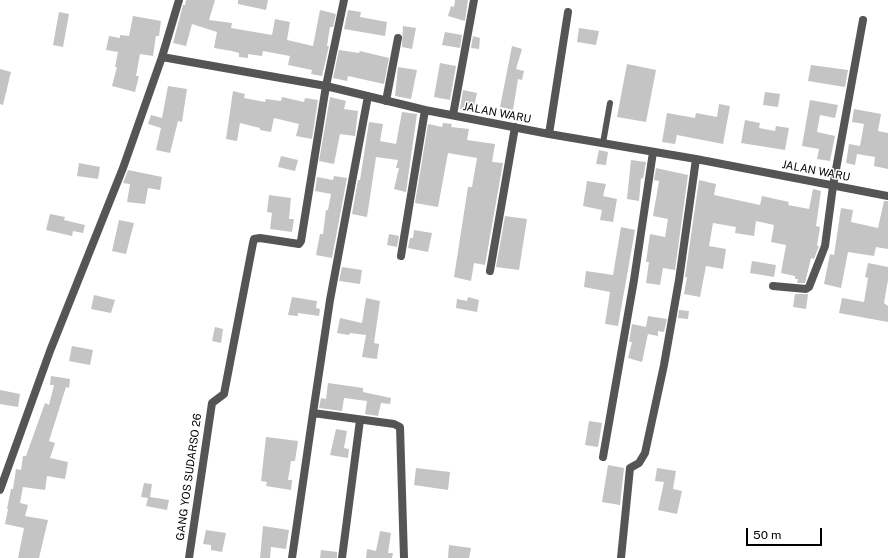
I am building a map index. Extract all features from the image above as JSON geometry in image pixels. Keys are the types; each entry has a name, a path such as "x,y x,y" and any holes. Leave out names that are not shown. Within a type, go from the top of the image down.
{"street":[{"path":"0,490 50,351 123,168 162,57 179,0"},
{"path":"326,86 344,0"},
{"path":"453,115 474,0"},
{"path":"549,134 568,12"},
{"path":"773,286 806,289 812,283 825,246 833,186 863,20"},
{"path":"386,101 398,38"},
{"name":"JALAN WARU","path":"162,57 326,86 425,110 515,128 696,159 888,196"},
{"name":"GANG YOS SUDARSO 26","path":"188,558 212,403 224,394 254,239 299,244 326,86"},
{"path":"292,558 330,300 368,96"},
{"path":"401,256 425,110"},
{"path":"490,271 515,128"},
{"path":"602,457 633,288 653,152"},
{"path":"621,558 630,468 639,463 645,453 664,365 679,280 696,159"},
{"path":"313,413 400,427 404,558"},
{"path":"342,558 360,420"}],"lane":[{"path":"604,143 610,103"}],"building":[{"path":"186,0 215,0 209,20 232,23 231,28 272,35 275,19 290,22 287,40 313,46 320,10 336,14 333,27 330,27 327,46 329,46 322,76 311,74 312,70 288,65 290,56 263,51 262,56 248,54 248,58 239,57 239,53 214,48 217,32 192,24 186,46 173,43 183,5 185,5"},
{"path":"238,0 268,0 266,10 238,4"},
{"path":"455,0 468,0 465,21 448,16 451,6 454,7"},
{"path":"348,10 361,12 360,17 387,22 385,36 344,29"},
{"path":"59,12 69,14 63,47 53,45"},
{"path":"133,16 161,21 159,36 156,36 153,56 140,54 136,76 139,76 135,92 112,86 117,67 115,67 118,52 106,50 109,36 120,38 120,35 129,36"},
{"path":"403,26 416,28 412,49 402,47"},
{"path":"579,28 599,31 596,45 577,42"},
{"path":"445,32 462,35 460,48 442,45"},
{"path":"473,36 480,38 479,49 471,48"},
{"path":"512,46 522,49 516,69 524,71 522,80 518,79 513,110 500,107"},
{"path":"339,50 359,53 360,51 389,58 384,84 348,76 347,81 333,78"},
{"path":"440,63 456,66 450,100 434,97"},
{"path":"627,64 656,70 646,122 617,117"},
{"path":"811,65 848,70 845,87 808,81"},
{"path":"398,67 417,70 411,99 395,96"},
{"path":"0,69 11,72 3,105 0,104"},
{"path":"168,86 187,89 182,122 178,121 170,153 156,150 161,128 148,124 151,115 162,118"},
{"path":"463,90 477,93 473,111 460,109"},
{"path":"233,91 245,94 244,98 265,102 266,99 281,101 282,97 304,102 305,98 318,100 312,139 296,136 299,124 274,118 271,132 240,123 237,141 226,139"},
{"path":"765,92 780,94 778,107 763,105"},
{"path":"330,97 346,101 344,109 358,111 355,136 340,134 334,164 319,161"},
{"path":"810,100 838,105 835,118 820,115 817,132 835,136 830,161 817,159 819,149 802,146"},
{"path":"719,104 730,106 723,144 677,135 675,144 662,142 667,113 695,118 696,113 717,117"},
{"path":"854,109 881,114 878,131 888,133 888,169 874,166 875,157 857,154 855,165 846,163 849,144 860,146 864,124 852,122"},
{"path":"402,112 417,114 406,192 394,189 399,168 396,168 398,160 376,157 367,217 352,214 358,180 360,180 369,122 383,124 380,141 396,144"},
{"path":"745,120 760,123 759,128 775,131 776,126 789,128 785,150 741,143"},
{"path":"443,123 452,124 451,127 469,129 467,140 495,144 492,162 503,163 485,265 474,263 471,281 454,277 468,187 472,187 477,158 448,153 438,207 415,203 428,124 442,127"},
{"path":"599,150 608,152 606,165 596,164"},
{"path":"281,156 298,160 295,171 278,167"},
{"path":"631,160 646,162 643,179 641,178 639,201 627,199"},
{"path":"79,163 100,167 98,179 77,176"},
{"path":"656,168 688,175 675,270 663,268 660,285 646,283 649,262 646,262 650,234 665,237 668,219 653,216 659,181 654,180"},
{"path":"128,170 162,177 160,190 148,188 145,204 127,202 130,184 123,183"},
{"path":"334,176 347,178 332,258 316,255 320,234 323,234 326,210 328,210 331,194 315,191 317,177 333,180"},
{"path":"699,180 716,184 714,195 760,205 762,196 789,202 788,205 809,209 813,189 821,191 816,226 820,227 817,246 819,246 814,259 811,258 805,283 797,283 798,279 795,279 795,276 781,273 786,245 771,242 774,225 756,221 754,236 735,233 736,227 713,223 709,246 726,249 723,269 706,266 700,297 684,294 687,277 685,277"},
{"path":"587,181 606,184 603,196 617,199 613,222 600,220 602,210 583,206"},
{"path":"269,195 291,198 289,219 294,219 292,232 270,229 272,213 267,212"},
{"path":"884,201 888,201 888,249 876,247 874,256 848,252 841,288 824,284 830,254 834,255 841,208 853,210 851,222 878,228"},
{"path":"50,214 65,217 64,220 85,225 83,233 73,231 72,236 46,230"},
{"path":"505,216 527,219 519,270 496,267"},
{"path":"119,220 134,223 126,254 112,251"},
{"path":"621,227 635,230 618,326 605,324 610,292 584,287 586,271 613,275"},
{"path":"414,230 432,233 428,252 408,248 410,238 413,238"},
{"path":"389,234 399,236 397,247 387,245"},
{"path":"752,261 776,265 774,277 750,273"},
{"path":"868,263 888,267 888,280 884,303 888,306 888,322 839,313 842,298 864,302 868,278 865,277"},
{"path":"342,267 362,270 360,284 339,281"},
{"path":"795,294 808,294 806,309 793,307"},
{"path":"94,295 115,300 111,313 91,309"},
{"path":"292,297 317,301 316,308 320,309 319,316 298,313 298,316 288,315"},
{"path":"468,297 479,300 477,312 456,308 457,299 467,301"},
{"path":"366,298 380,301 374,343 379,344 377,359 362,357 366,335 337,333 340,318 362,323"},
{"path":"679,310 689,311 688,319 678,318"},
{"path":"648,316 667,319 664,332 658,331 658,336 648,334 642,362 628,358 632,342 629,342 632,324 646,327"},
{"path":"215,327 223,329 221,343 212,341"},
{"path":"72,346 93,350 90,365 69,361"},
{"path":"51,376 70,379 69,388 66,387 49,441 55,443 50,458 68,462 65,479 47,476 45,490 23,487 20,503 28,505 25,516 48,520 39,558 18,558 24,528 5,524 7,509 11,489 13,489 16,469 21,470 23,456 26,456 45,403 49,405 54,385 50,385"},
{"path":"328,383 363,388 363,392 391,398 390,404 381,403 378,416 365,414 367,401 344,398 342,411 319,408 321,398 326,399"},
{"path":"0,390 20,394 18,407 0,404"},
{"path":"589,421 602,423 598,447 585,445"},
{"path":"336,429 347,431 344,448 349,449 348,458 330,455"},
{"path":"266,437 298,441 295,461 291,461 288,480 292,480 291,490 266,486 267,482 261,481"},
{"path":"608,465 624,468 620,505 602,502"},
{"path":"416,468 450,472 448,490 414,485"},
{"path":"657,468 676,471 673,489 682,491 677,514 658,510 664,482 655,481"},
{"path":"144,483 152,484 150,497 169,500 167,510 146,506 148,498 141,497"},
{"path":"263,526 289,530 286,549 271,547 270,558 260,558"},
{"path":"206,530 226,533 222,552 211,550 211,545 203,544"},
{"path":"380,531 391,533 388,553 393,553 392,558 366,558 367,549 376,551"},
{"path":"449,545 471,548 469,558 448,558"},
{"path":"321,550 337,552 337,558 320,558"}]}
